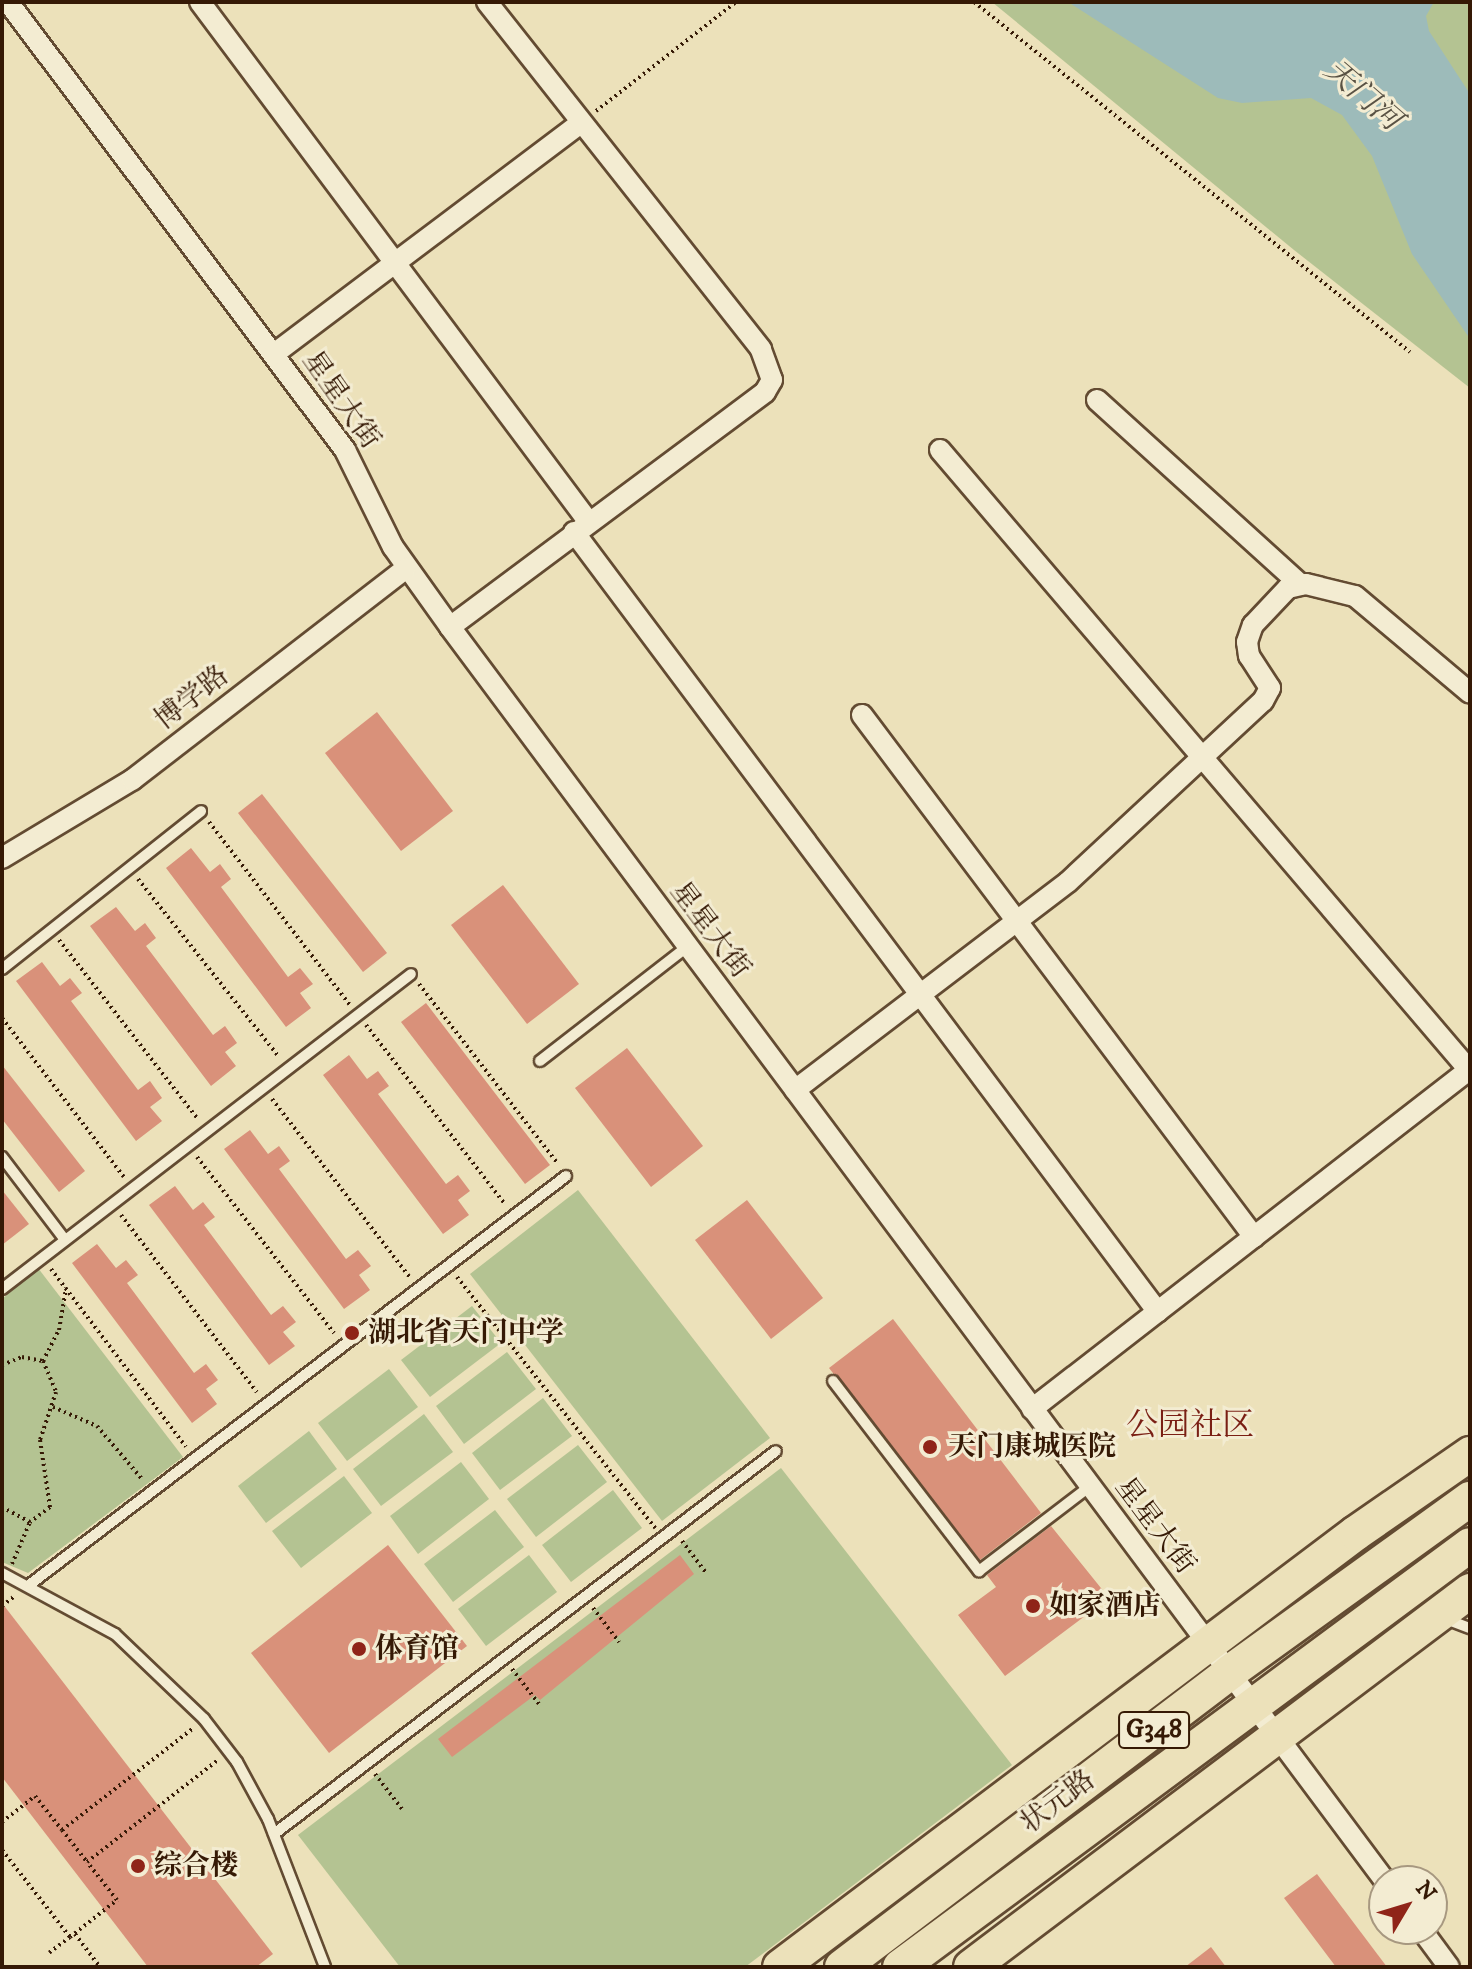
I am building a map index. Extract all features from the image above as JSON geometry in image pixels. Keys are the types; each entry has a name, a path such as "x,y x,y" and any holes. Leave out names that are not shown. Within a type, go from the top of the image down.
{"highway":[{"path":"780,1967 1208,1644 1470,1454"},
{"name":"状元路","path":"842,1967 1230,1672 1470,1499"},
{"name":"状元路","path":"900,1967 1252,1703 1470,1545"},
{"path":"971,1967 1275,1734 1470,1591"},
{"path":"1390,1601 1436,1615"}],"street":[{"name":"星星大街","path":"8,2 345,450 406,568 1373,1865"},
{"path":"200,2 395,263 920,994 1158,1312"},
{"path":"450,627 581,526 765,392 772,380 761,349 487,2"},
{"path":"274,354 581,123"},
{"path":"1097,400 1301,585"},
{"path":"940,450 1470,1070 1032,1409"},
{"name":"博学路","path":"2,858 132,780 406,568"},
{"path":"795,1090 1068,882 1263,701 1270,688 1249,656 1247,642 1269,605 1288,588 1301,585 1355,596 1470,693"},
{"path":"862,715 1254,1237"},
{"path":"1433,1945 1449,1967"}],"lane":[{"path":"2,969 201,811"},
{"path":"540,1061 688,946"},
{"path":"2,1289 411,974"},
{"path":"2,1157 65,1240"},
{"path":"29,1585 566,1176"},
{"path":"833,1381 979,1571 1090,1486"},
{"path":"274,1834 776,1451"},
{"path":"5,1574 115,1634 204,1719 229,1751 274,1834 325,1967"},
{"path":"1436,1615 1470,1628"}],"path":[{"path":"581,123 736,2"},
{"path":"974,2 1410,352"},
{"path":"201,811 513,1216"},
{"path":"129,868 288,1068"},
{"path":"51,929 207,1131"},
{"path":"411,974 566,1176"},
{"path":"2,1018 133,1188"},
{"path":"263,1088 418,1288"},
{"path":"188,1146 344,1345"},
{"path":"112,1204 267,1404"},
{"path":"43,1257 195,1459"},
{"path":"449,1265 662,1537"},
{"path":"43,1361 59,1330 66,1288"},
{"path":"2,1358 5,1364 22,1357 43,1361 55,1381 53,1407 40,1440 50,1507 30,1522 5,1574"},
{"path":"53,1407 97,1426 152,1491"},
{"path":"2,1507 30,1522"},
{"path":"673,1529 707,1574"},
{"path":"584,1597 619,1642"},
{"path":"503,1658 539,1704"},
{"path":"62,1830 204,1719"},
{"path":"87,1862 229,1751"},
{"path":"366,1763 402,1809"},
{"path":"2,1822 35,1796 117,1900 49,1953"},
{"path":"2,1850 100,1967"}],"green space":[{"path":"992,2 1470,2 1470,388 1294,250"},
{"path":"578,1190 770,1438 662,1521 470,1274"},
{"path":"38,1268 183,1457 28,1573 2,1562 2,1299"},
{"path":"472,1306 501,1343 430,1397 401,1360"},
{"path":"507,1352 536,1389 464,1444 436,1406"},
{"path":"389,1369 418,1407 347,1461 318,1423"},
{"path":"543,1398 572,1436 500,1490 472,1453"},
{"path":"424,1414 453,1452 381,1506 353,1469"},
{"path":"309,1431 337,1469 266,1523 238,1486"},
{"path":"578,1445 607,1482 536,1537 507,1499"},
{"path":"461,1462 489,1499 418,1554 390,1516"},
{"path":"781,1468 1012,1765 745,1967 400,1967 298,1835"},
{"path":"344,1476 372,1513 301,1568 272,1531"},
{"path":"613,1490 642,1528 571,1582 542,1545"},
{"path":"495,1510 524,1547 453,1602 424,1564"},
{"path":"529,1555 557,1592 486,1646 458,1609"}],"water":[{"name":"天门河","path":"1068,2 1434,2 1426,16 1429,31 1470,94 1470,339 1412,254 1372,156 1342,115 1311,98 1242,103 1218,98"}],"building":[{"path":"377,712 453,811 401,851 325,753"},
{"path":"262,794 387,953 363,972 238,813"},
{"path":"191,848 210,872 220,864 231,879 221,887 288,977 300,968 313,984 300,993 311,1008 286,1027 166,868"},
{"path":"503,885 579,984 527,1024 451,925"},
{"path":"116,907 135,931 145,923 156,938 146,946 213,1035 225,1026 237,1043 225,1052 236,1066 211,1086 90,926"},
{"path":"42,962 60,986 70,978 82,993 71,1001 138,1090 150,1081 162,1098 150,1107 162,1121 136,1141 16,981"},
{"path":"426,1003 550,1165 525,1184 401,1022"},
{"path":"627,1048 703,1146 651,1187 575,1088"},
{"path":"349,1055 367,1079 378,1071 389,1086 378,1094 446,1184 458,1175 470,1191 458,1200 469,1215 443,1234 323,1075"},
{"path":"2,1065 85,1171 59,1192 2,1119"},
{"path":"250,1130 268,1154 279,1146 290,1161 279,1169 346,1259 358,1250 371,1266 359,1275 370,1290 344,1309 224,1149"},
{"path":"175,1186 193,1210 203,1202 215,1217 204,1225 271,1315 283,1306 296,1322 283,1332 295,1346 269,1365 149,1205"},
{"path":"2,1190 29,1224 2,1245"},
{"path":"747,1200 823,1298 771,1339 695,1240"},
{"path":"97,1244 116,1268 126,1260 138,1275 127,1283 194,1373 206,1364 218,1380 206,1389 217,1404 192,1423 72,1263"},
{"path":"893,1319 1041,1513 980,1560 829,1368"},
{"name":"如家酒店","path":"1051,1526 1109,1598 1005,1676 958,1615 996,1587 987,1575"},
{"name":"体育馆","path":"388,1545 467,1646 329,1753 251,1653"},
{"path":"680,1555 694,1574 540,1700 535,1695 452,1757 438,1739"},
{"name":"综合楼","path":"2,1603 273,1954 256,1967 148,1967 2,1777"},
{"path":"1317,1874 1387,1967 1336,1967 1284,1898"},
{"path":"1211,1947 1226,1967 1185,1967"}],"place":[{"name":"湖北省天门中学","path":"352,1333"},
{"name":"天门康城医院","path":"930,1447"},
{"name":"如家酒店","path":"1033,1606"},
{"name":"体育馆","path":"359,1649"},
{"name":"综合楼","path":"138,1866"}],"district":[{"name":"公园社区","path":"1190,1426"}]}
